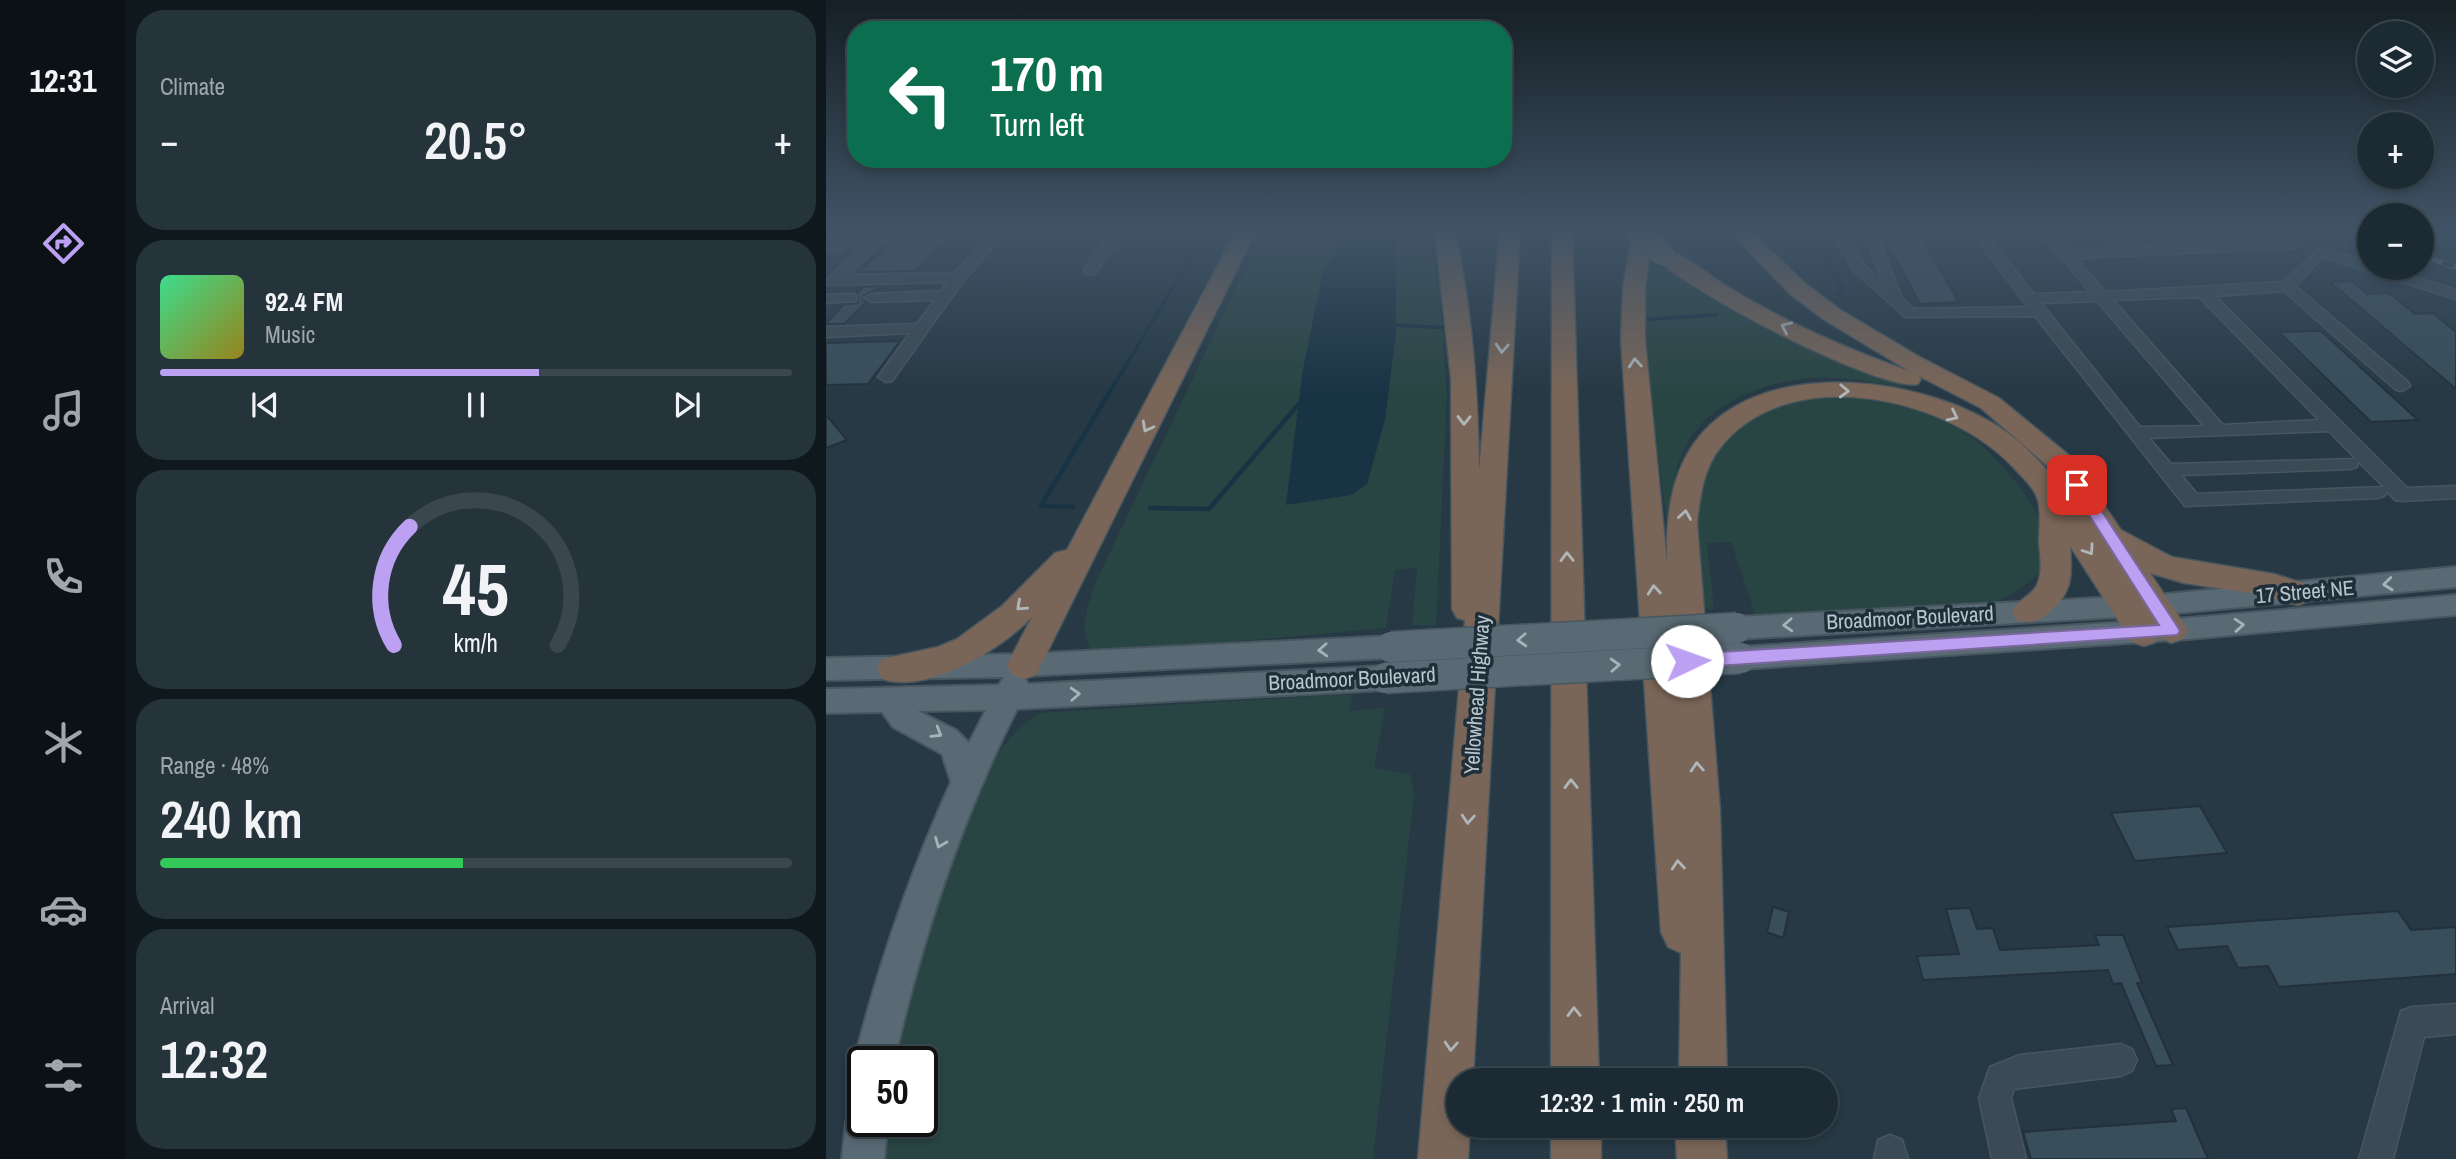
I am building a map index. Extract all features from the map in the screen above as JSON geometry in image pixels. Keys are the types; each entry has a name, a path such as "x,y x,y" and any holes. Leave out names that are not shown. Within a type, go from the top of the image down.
{"highway":[{"path":"1024,665 1220,285"},
{"path":"1455,285 1460,312 1465,403 1463,557 1476,699"},
{"name":"Yellowhead Highway","path":"1443,1159 1506,285"},
{"path":"1563,285 1575,1068"},
{"path":"1635,285 1633,340 1695,1068"},
{"path":"1711,285 1730,299 1770,320 1850,356 1939,388 1983,408 2027,434"},
{"path":"1794,285 1831,314 1909,361 1990,403 2061,463 2106,531 2149,619"},
{"path":"1703,1068 1701,835 1682,532 1697,463 1719,431 1740,413 1810,391 1844,390 1889,395 1953,414 2011,450 2051,494 2149,619"},
{"path":"2028,611 2051,593 2056,570 2056,526 2051,494"},
{"path":"2106,531 2139,558 2200,576 2276,584 2298,593"},
{"path":"892,685 970,648 1031,597 1087,540"},
{"path":"1576,1138 1576,1159"},
{"path":"1702,1138 1703,1159"}],"main road":[{"name":"17 Street NE","path":"2149,619 2298,593 2456,577"},
{"name":"17 Street NE","path":"2149,619 2341,618 2456,605"},
{"name":"Broadmoor Boulevard","path":"826,701 892,685 1024,665 2028,611 2149,619"},
{"name":"Broadmoor Boulevard","path":"826,669 892,685 1007,697 1741,658 2149,619"},
{"path":"878,1046 892,982 919,896 966,780 1024,665"},
{"path":"892,685 902,718 944,736 957,751 966,780"},
{"path":"863,1159 865,1137"}],"lane":[{"path":"886,377 954,285"},
{"path":"1879,285 1910,314 2035,305 2101,296 2287,286 2402,386"},
{"path":"1891,285 1898,302"},
{"path":"2019,285 2135,433 2192,500 2377,492"},
{"path":"2092,285 2218,431"},
{"path":"2424,285 2456,295"},
{"path":"2427,286 2456,308"},
{"path":"2203,292 2402,495 2456,492"},
{"path":"871,298 947,295"},
{"path":"826,299 851,298"},
{"path":"826,332 924,328"},
{"path":"2135,433 2332,425"},
{"path":"2167,470 2350,463"},
{"path":"2376,1159 2412,1023 2456,1019"},
{"path":"2009,1159 1995,1098 2001,1077 2020,1071 2121,1060"}],"green space":[{"path":"1237,285 1320,285 1303,370 1286,504 1367,484 1385,419 1396,333 1396,285 1438,285 1447,395 1436,625 1412,625 1417,568 1395,570 1386,628 1107,653 1092,651 1085,635 1084,627 1094,586"},
{"path":"1645,285 1690,285 1705,296 1790,340 1910,389 1846,379 1804,379 1763,387 1723,406 1695,431 1679,461 1672,497 1670,546 1656,438"},
{"path":"1829,395 1881,402 1914,410 1946,423 1975,440 2006,470 2033,507 2042,526 2046,544 2045,561 2038,573 2010,595 1997,601 1756,617 1731,542 1707,543 1714,609 1701,608 1697,549 1699,499 1708,462 1729,430 1785,401"},
{"path":"1334,695 1352,695 1350,711 1385,708 1374,768 1410,774 1414,795 1373,1159 878,1159 881,1137 938,1137 938,1046 896,1046 899,1027 974,795 1001,749 1019,729 1040,713"}],"water":[{"path":"1320,285 1396,285 1396,333 1385,419 1367,484 1351,495 1286,505 1303,370"}],"building":[{"path":"1910,285 1949,285 1959,302 1920,304"},
{"path":"2334,285 2357,285 2367,294 2389,293 2415,314 2433,313 2456,332 2456,389"},
{"path":"883,286 863,296 862,299 866,302 844,324 826,324 844,304 858,303 857,293 863,287"},
{"path":"2321,331 2418,420 2371,422 2279,332"},
{"path":"900,341 868,384 826,385 826,343"},
{"path":"826,415 847,440 826,448"},
{"path":"2200,806 2227,853 2135,861 2111,813"},
{"path":"1773,907 1789,912 1783,938 1767,932"},
{"path":"1970,908 1977,929 1993,928 2000,950 2099,945 2095,935 2123,935 2142,983 2137,983 2173,1065 2156,1066 2121,983 2113,984 2108,970 1923,980 1917,956 1959,954 1946,909"},
{"path":"2398,911 2411,930 2456,927 2456,974 2279,987 2268,966 2238,968 2227,946 2178,950 2167,927"},
{"path":"2186,1108 2208,1159 2031,1159 2023,1132 2176,1121 2171,1109"}],"waterway":[{"path":"1111,390 1174,285"},
{"path":"1836,294 1844,290 1841,285"},
{"path":"1638,320 1716,315"},
{"path":"1391,325 1449,328"},
{"path":"1073,507 1041,506 1112,388"},
{"path":"1150,508 1209,509 1303,399"}],"route":[{"path":"1687,661 2171,631 2077,485"}]}
